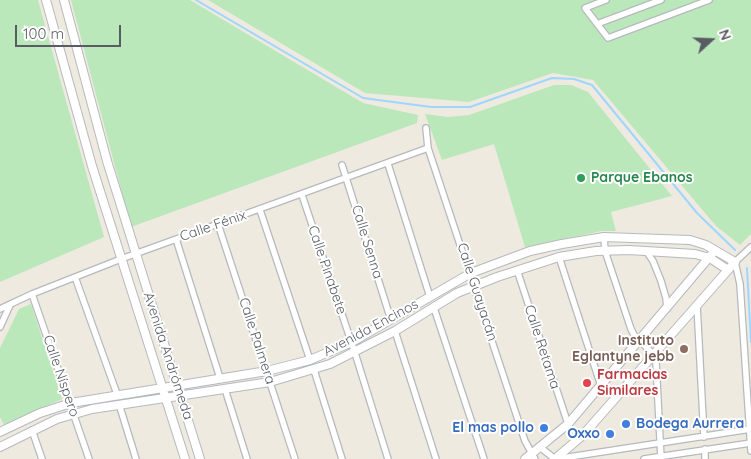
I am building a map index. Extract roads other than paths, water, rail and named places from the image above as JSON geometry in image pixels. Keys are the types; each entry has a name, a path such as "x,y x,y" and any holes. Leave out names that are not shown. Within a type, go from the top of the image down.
{"street":[{"name":"Avenida Andrómeda","path":"46,0 73,100 121,259 185,459"},
{"name":"Avenida Andrómeda","path":"64,0 107,161 200,459"},
{"path":"606,0 585,8 608,38 710,0"},
{"path":"597,24 661,0"},
{"name":"Calle Guayacán","path":"426,128 428,148 475,285 530,458"},
{"name":"Calle Fénix","path":"0,309 32,294 121,259 347,179 428,148"},
{"path":"388,164 430,297"},
{"name":"Calle Senna","path":"342,165 391,320"},
{"name":"Calle Pinabete","path":"302,195 352,342 388,459"},
{"path":"260,210 310,360"},
{"name":"Calle Palmera","path":"218,224 295,459"},
{"path":"604,237 605,251 631,329 639,342 654,356 657,369 661,458"},
{"name":"Avenida Encinos","path":"0,432 71,403 177,384 267,371 310,360 352,342 471,273 530,251 604,237 690,240 715,250 735,262"},
{"path":"176,240 220,378"},
{"path":"556,459 654,356 735,262 751,247"},
{"path":"530,458 568,424 602,386 715,250"},
{"name":"Avenida Encinos","path":"0,447 32,430 75,414 119,404 270,382 314,370 355,352 395,331 475,285 559,257 605,251 695,254 710,258 728,270"},
{"path":"646,251 653,261 661,281 667,300 667,310"},
{"path":"559,257 602,386"},
{"path":"735,262 739,272 751,451"},
{"name":"Calle Retama","path":"517,270 568,424"},
{"path":"728,270 739,272"},
{"path":"75,277 117,394"},
{"name":"Calle Níspero","path":"32,294 89,459"},
{"path":"0,327 10,304"},
{"path":"697,305 704,437"},
{"path":"434,308 484,459"},
{"path":"395,331 436,459"},
{"path":"314,370 342,459"},
{"path":"225,388 247,459"},
{"path":"119,404 136,459"},
{"path":"541,448 556,459 570,458 750,429"},
{"path":"32,430 42,459"},
{"path":"644,459 661,458 750,443"},
{"path":"568,448 570,458"},
{"path":"705,450 705,459"}],"waterway":[{"path":"196,0 363,98 431,107 470,107 552,78 574,79 592,85 697,213 735,250"},
{"path":"747,268 751,342"}],"place":[{"name":"Parque Ebanos","path":"581,178"},
{"name":"Instituto Eglantyne jebb","path":"684,349"},
{"name":"Farmacias Similares","path":"587,383"},
{"name":"Bodega Aurrera","path":"626,424"},
{"name":"El mas pollo","path":"544,428"},
{"name":"Oxxo","path":"610,434"}]}
